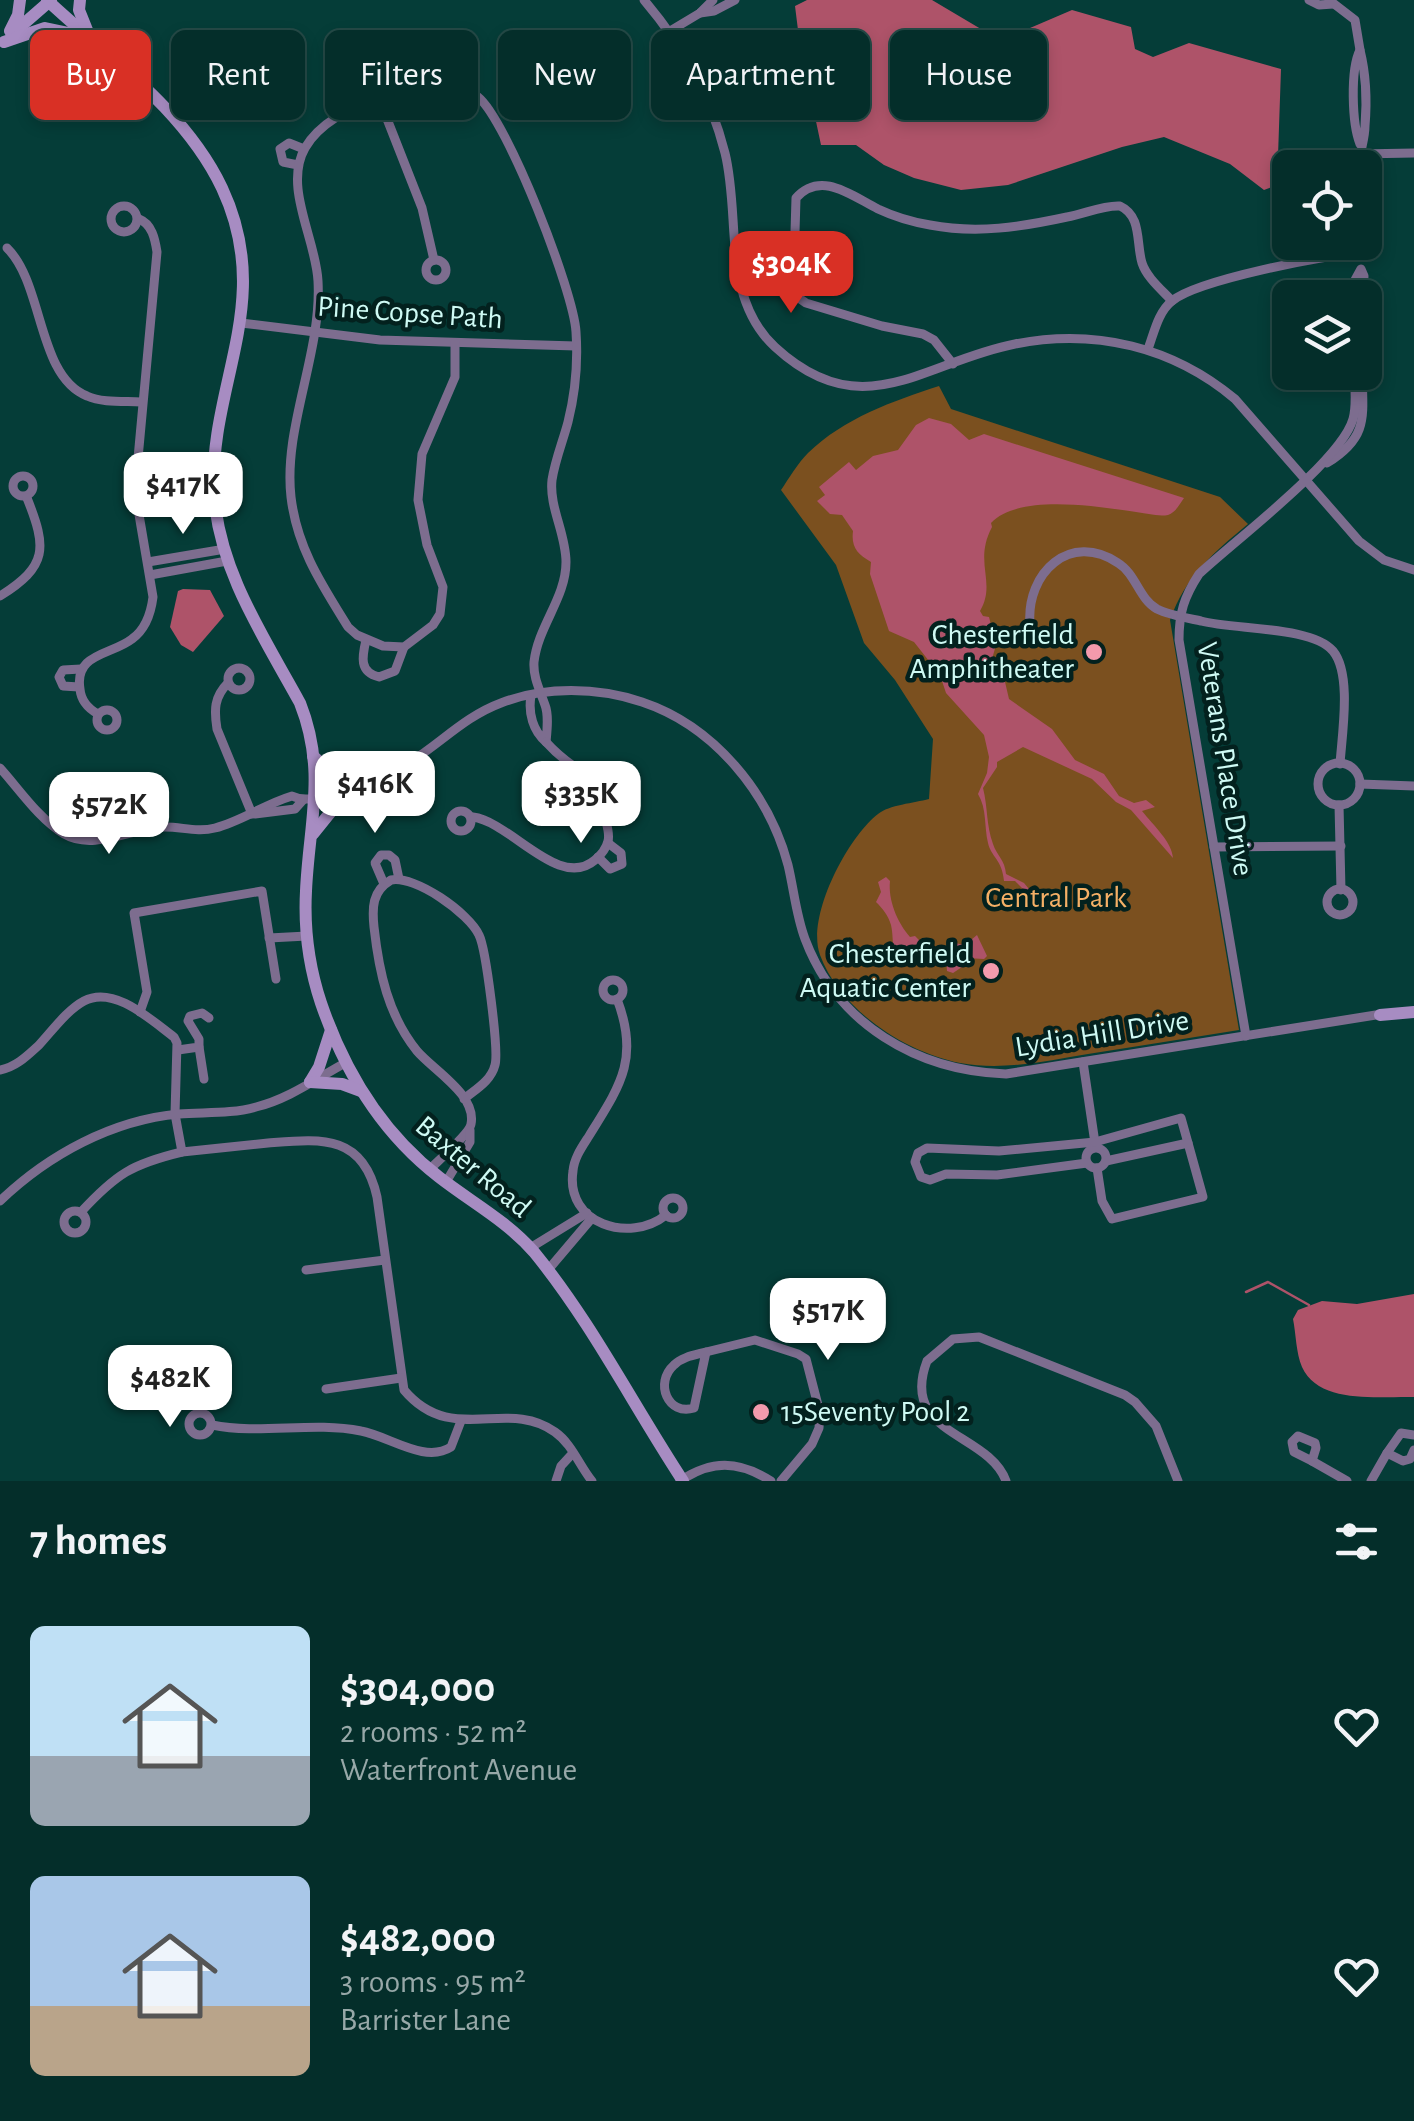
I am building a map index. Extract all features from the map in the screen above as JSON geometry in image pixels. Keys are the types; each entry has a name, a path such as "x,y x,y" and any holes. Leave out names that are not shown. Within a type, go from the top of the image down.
{"main road":[{"path":"2,44 18,15 20,0"},
{"path":"80,0 79,10 87,30"},
{"path":"2,44 49,1"},
{"name":"Baxter Road","path":"49,1 81,30"},
{"path":"2,44 30,34"},
{"name":"Baxter Road","path":"151,96 174,118 215,174 234,216 242,259 241,324 216,453 215,504 226,555 241,594 300,703 313,756 307,936 317,990 332,1030 362,1092 396,1136 430,1170 485,1208 530,1248 548,1270 625,1382 681,1480"},
{"path":"313,756 336,777 356,787 313,834"},
{"path":"1380,1015 1414,1011"},
{"path":"332,1030 310,1082 342,1084 362,1092"}],"street":[{"path":"644,0 668,30"},
{"path":"673,30 713,0"},
{"path":"700,13 735,0"},
{"path":"1309,0 1319,5 1330,2 1355,20 1364,64 1366,132 1360,149 1414,152"},
{"path":"478,97 501,124 536,206 572,309 576,346 568,420 551,486 566,548 566,568 563,589 537,650 531,716 538,734 556,754 597,785 608,843 622,856 622,864 610,868 598,857"},
{"path":"334,120 304,149 298,165 297,184 315,251 318,282 316,332 295,436 291,496 308,563 348,627 366,640 404,647"},
{"path":"387,120 422,208 434,260"},
{"path":"715,120 731,187 740,284 752,318 771,344 796,365 848,386 880,386 912,380 999,348 1049,339 1113,342 1148,349 1186,364 1224,390 1372,552 1414,570"},
{"path":"298,165 283,162 280,149 289,143 304,149"},
{"path":"953,364 934,340 923,334 806,303 793,294 786,271 796,232 796,198 808,186 825,185 908,222 952,230 1025,225 1120,206 1134,220 1144,267 1172,301"},
{"path":"98,714 89,709 79,686 82,669 94,656 131,640 142,630 152,609 135,490 157,252 151,230 139,218"},
{"path":"4,246 20,262 64,378 88,397 141,402"},
{"path":"1148,349 1160,317 1172,301 1204,287 1306,260"},
{"path":"1355,280 1360,260"},
{"path":"1360,269 1364,280"},
{"name":"Pine Copse Path","path":"241,324 454,343 576,346"},
{"path":"366,640 362,664 366,670 379,677 396,671 404,647 433,626 444,601 441,576 427,545 418,500 422,454 454,377 454,343"},
{"name":"Veterans Place Drive","path":"1246,1036 1179,640 1179,616 1198,574 1358,438 1363,422 1360,390"},
{"path":"0,596 31,574 39,560 41,532 26,498"},
{"path":"1030,624 1032,590 1038,578 1058,559 1074,554 1108,557 1120,564 1132,574 1152,606 1179,616 1318,639 1337,655 1343,675 1340,764"},
{"path":"148,562 226,555"},
{"path":"150,575 226,555"},
{"path":"79,686 62,686 58,678 66,668 82,669"},
{"path":"228,683 215,704 217,729 252,814"},
{"name":"Lydia Hill Drive","path":"0,768 54,826 76,839 102,839 167,826 196,831 252,814 296,810 310,799 356,787 411,762 471,717 499,703 535,695 592,691 667,712 697,730 725,754 760,799 787,863 805,939 844,1006 888,1042 951,1068 1006,1074 1380,1015"},
{"path":"535,695 546,706 546,742"},
{"path":"1340,764 1356,771 1360,784 1351,801 1339,805 1326,800 1318,782 1324,769 1340,764"},
{"path":"1360,784 1414,786"},
{"path":"1339,805 1341,890"},
{"path":"473,817 494,822 541,856 566,868 584,868 608,843"},
{"path":"1214,847 1340,846"},
{"path":"384,884 375,864 382,855 394,860 399,879"},
{"path":"446,1182 470,1142 470,1110 408,1038 386,993 372,910 384,884 399,879 417,883 470,921 481,940 496,1064 485,1083 464,1099"},
{"path":"140,1012 147,992 134,913 262,891 276,979"},
{"path":"269,938 307,936"},
{"path":"0,1070 28,1056 84,1001 109,998 140,1012 174,1037 178,1050 176,1114 182,1152"},
{"path":"617,999 626,1024 625,1069 573,1168 576,1194 590,1215 604,1226 629,1230 656,1223 666,1215"},
{"path":"204,1078 198,1039 188,1021 190,1016 202,1012 208,1018"},
{"path":"178,1050 199,1047"},
{"path":"0,1201 27,1176 94,1137 176,1114 254,1108 284,1099 346,1062"},
{"path":"1083,1062 1095,1145 1104,1152 1102,1165 1102,1200 1112,1219 1203,1196 1181,1118 1095,1145 1000,1151 927,1148 918,1153 915,1162 921,1177 930,1180 946,1174 997,1175 1087,1163 1102,1165 1188,1143"},
{"path":"430,1170 470,1130"},
{"path":"80,1212 101,1189 133,1165 182,1152 318,1139 342,1146 358,1157 374,1182 404,1390 422,1408 461,1421 517,1419 553,1430 592,1481"},
{"path":"1087,1163 1087,1153 1095,1145"},
{"path":"530,1248 590,1215"},
{"path":"548,1270 590,1215"},
{"path":"306,1270 385,1260"},
{"path":"1006,1481 996,1463 945,1429 928,1408 922,1386 926,1360 953,1339 979,1337 1125,1395 1156,1426 1178,1481"},
{"path":"706,1352 694,1408 677,1408 664,1388 668,1372 685,1358 706,1352 755,1340 806,1360 820,1413 819,1428 812,1444 780,1481"},
{"path":"326,1389 401,1378"},
{"path":"212,1426 236,1430 359,1430 436,1453 452,1448 461,1421"},
{"path":"1372,1481 1401,1433 1414,1435"},
{"path":"1387,1454 1403,1461 1414,1450"},
{"path":"556,1481 561,1466 573,1452"},
{"path":"1312,1461 1346,1481"},
{"path":"681,1480 719,1463 745,1467 770,1481"}],"green space":[{"name":"Central Park","path":"939,386 951,409 1220,497 1248,524 1192,578 1170,620 1239,1030 1024,1064 960,1063 918,1049 877,1026 843,994 820,955 819,920 842,859 878,814 929,799 933,739 895,680 864,643 836,565 781,490 808,453 837,430 887,405"}],"shaded area":[{"path":"807,0 932,0 983,30 890,30 890,120 1047,120 1047,30 1025,30 1072,10 1131,27 1135,49 1153,57 1189,43 1281,69 1278,150 1272,150 1272,187 1264,190 1230,164 1164,137 1008,185 961,190 914,178 884,165 856,145 821,145 816,120 870,120 870,30 798,30 795,6"},
{"path":"929,418 951,424 969,440 984,434 1184,498 1168,515 1060,504 1020,508 1004,514 991,523 984,551 986,591 980,611 989,617 996,645 992,659 1002,669 1009,699 1052,729 1075,760 1104,774 1119,796 1134,803 1146,800 1155,807 1142,811 1166,840 1173,858 1131,810 1116,802 1092,779 1023,747 997,762 983,788 991,837 1006,874 1024,883 1038,904 1015,881 1004,881 988,843 978,794 989,757 984,735 946,693 940,675 914,642 889,631 870,574 871,562 856,550 853,531 842,515 830,514 817,501 825,495 819,487 849,462 856,470 873,456 898,450 916,425"},
{"path":"210,590 224,616 193,652 181,645 170,627 178,591"},
{"path":"886,877 897,918 910,937 920,941 921,953 910,961 895,952 890,921 876,902 881,892 878,882"},
{"path":"977,935 987,956 984,959 967,958 953,973 947,971 946,959 942,965 933,964 934,956 955,943 965,945"},
{"path":"1414,1294 1414,1397 1352,1396 1322,1388 1310,1379 1297,1350 1293,1319 1298,1310 1322,1301 1357,1304"}],"waterway":[{"path":"1246,1292 1268,1282 1309,1305"}],"place":[{"name":"Chesterfield Amphitheater","path":"1094,652"},
{"name":"Chesterfield Aquatic Center","path":"991,971"},
{"name":"15Seventy Pool 2","path":"761,1412"}]}
